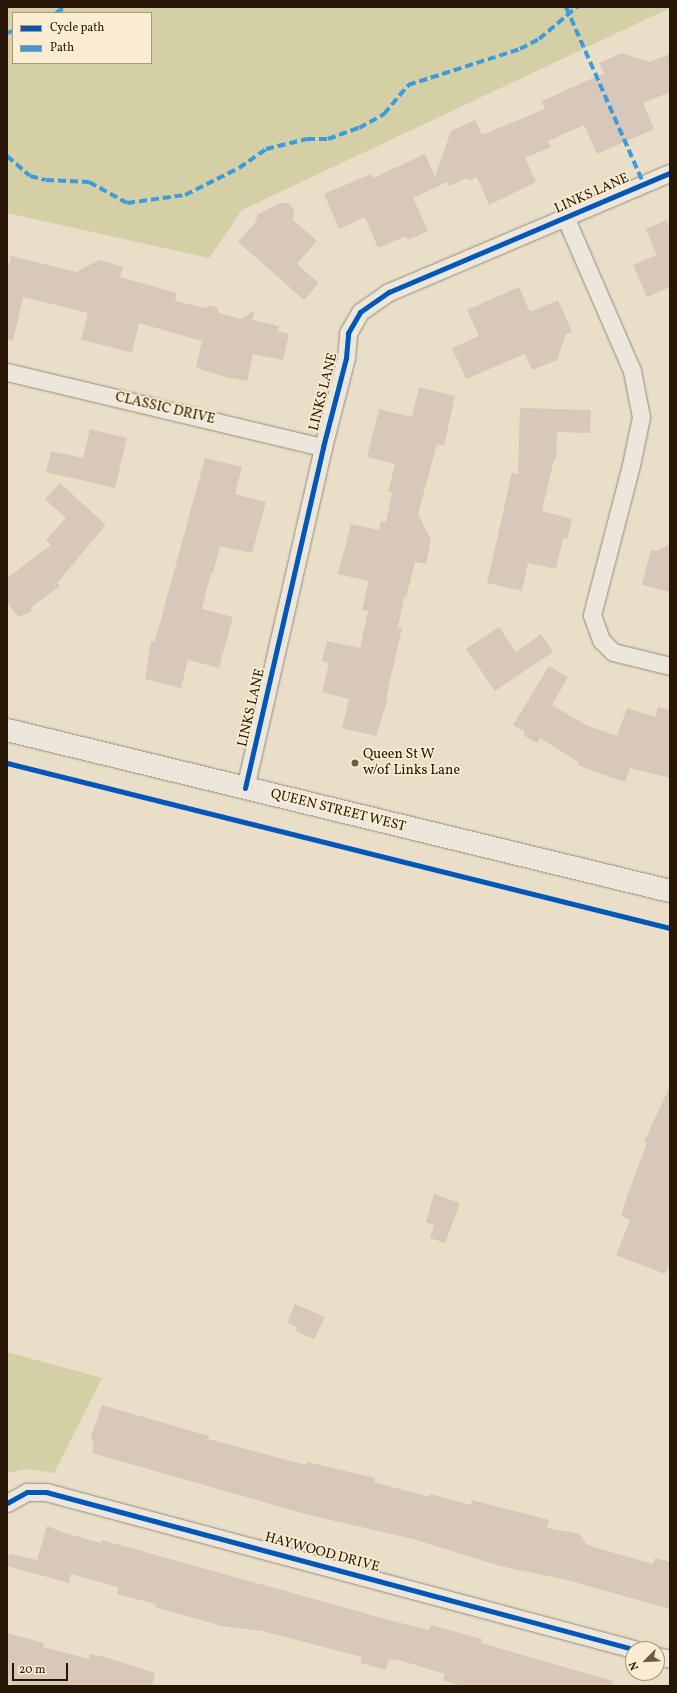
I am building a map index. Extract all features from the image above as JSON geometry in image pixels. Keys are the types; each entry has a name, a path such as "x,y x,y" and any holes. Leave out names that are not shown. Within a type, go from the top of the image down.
{"main road":[{"name":"QUEEN STREET WEST","path":"7,730 670,891"}],"street":[{"name":"LINKS LANE","path":"245,788 323,447 346,358 348,333 360,312 389,292 566,219 670,173"},
{"name":"LINKS LANE","path":"566,219 632,371 640,417 631,465 592,615 601,640 613,652 670,666"},
{"name":"CLASSIC DRIVE","path":"7,372 323,447"},
{"name":"HAYWOOD DRIVE","path":"7,1503 27,1492 46,1492 625,1647"}],"shaded area":[{"path":"7,7 670,7 242,210 209,258 7,213"},
{"path":"7,1352 102,1378 54,1473 28,1469 7,1473"}],"building":[{"path":"622,53 649,62 670,54 670,92 643,103 654,129 597,154 584,125 548,141 551,147 525,158 536,182 489,205 477,177 469,181 467,178 449,186 447,182 413,198 428,231 408,240 406,236 378,248 365,217 339,229 324,194 371,174 373,178 425,154 435,177 451,131 475,120 482,135 545,109 542,101 604,73 599,63"},
{"path":"281,203 288,203 294,209 293,220 317,241 297,264 319,283 304,300 238,242 255,223 258,214"},
{"path":"666,220 670,229 670,287 647,297 633,265 657,255 646,229"},
{"path":"11,256 76,272 99,260 123,267 120,277 177,293 175,301 206,308 209,305 217,307 219,313 241,319 255,310 252,320 279,326 278,331 289,334 283,360 253,354 247,381 226,377 196,368 202,341 139,323 132,353 81,340 88,313 23,297 13,341 7,340 7,272"},
{"path":"519,287 530,312 558,300 572,332 566,334 557,360 532,370 525,354 466,379 452,348 479,336 467,310"},
{"path":"419,387 455,396 444,446 437,444 418,514 431,540 426,564 415,562 406,598 404,597 398,627 402,628 386,698 388,698 376,736 342,728 349,699 322,692 329,663 322,661 327,641 360,648 368,611 362,610 369,581 338,574 351,524 379,530 381,521 386,522 392,493 388,492 395,464 367,457 379,409 412,417"},
{"path":"520,408 591,410 590,433 557,432 556,459 554,459 542,511 572,519 567,539 563,538 556,569 528,563 522,591 487,583 512,473 518,474"},
{"path":"90,429 127,438 115,488 46,472 51,451 83,458"},
{"path":"205,458 242,467 235,494 266,502 252,553 220,546 213,573 211,573 202,609 233,617 219,668 188,660 181,688 145,679 151,641 154,642 158,630"},
{"path":"60,483 106,525 57,583 60,586 30,608 32,611 18,617 7,602 7,578 51,545 46,540 66,518 45,499"},
{"path":"670,544 670,592 642,585 651,550 656,551"},
{"path":"499,627 516,652 541,634 553,652 495,691 466,649"},
{"path":"549,666 568,677 552,705 586,725 617,736 627,708 655,717 658,707 670,710 670,778 630,768 625,782 577,765 578,762 540,738 537,743 523,735 525,732 513,725"},
{"path":"670,1086 670,1262 665,1274 616,1255 630,1220 621,1216 647,1143 644,1142"},
{"path":"434,1194 460,1203 445,1243 430,1238 434,1225 426,1222"},
{"path":"295,1304 325,1317 314,1339 295,1331 297,1327 287,1323"},
{"path":"102,1405 209,1436 208,1439 306,1465 307,1462 375,1478 374,1482 429,1497 430,1494 471,1505 472,1500 549,1520 547,1528 580,1534 586,1544 597,1548 653,1564 655,1558 670,1562 670,1609 567,1580 500,1566 413,1539 309,1515 92,1453 94,1445 91,1436"},
{"path":"47,1526 65,1533 101,1543 102,1540 389,1620 429,1630 431,1625 482,1639 481,1643 613,1681 612,1686 461,1686 443,1680 445,1674 399,1660 389,1659 386,1670 360,1663 362,1657 262,1631 222,1626 155,1607 156,1604 117,1594 118,1587 71,1574 69,1583 7,1566 9,1554 37,1560"},
{"path":"7,1633 44,1643 43,1647 89,1659 90,1654 105,1657 155,1673 152,1686 17,1686 7,1683"}],"marked path":[{"path":"58,12 65,7"},
{"path":"566,7 644,185"},
{"path":"7,156 30,176 46,180 89,182 127,203 185,195 239,168 266,149 307,139 328,139 359,128 384,114 408,85 520,49 539,39 577,7"},
{"path":"7,33 12,31"}],"cycle path":[{"path":"245,788 323,447 346,358 348,333 360,312 389,292 670,173"},
{"path":"7,763 670,928"},
{"path":"7,1503 27,1492 46,1492 625,1647"}],"place":[{"name":"Queen St W w/of Links Lane","path":"355,763"}]}
